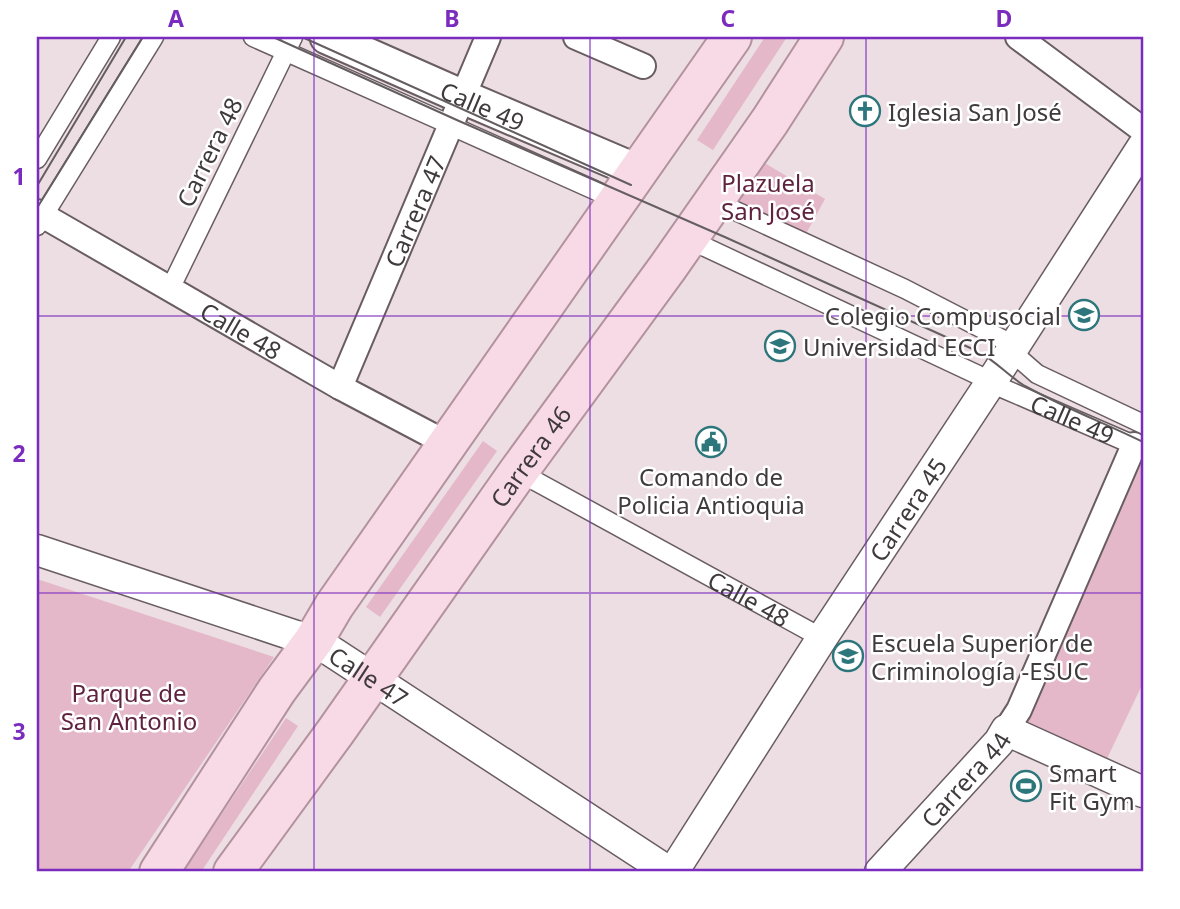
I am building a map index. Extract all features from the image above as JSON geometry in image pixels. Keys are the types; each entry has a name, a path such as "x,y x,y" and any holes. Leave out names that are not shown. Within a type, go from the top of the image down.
{"main road":[{"name":"Calle 49","path":"327,37 454,116 629,186"},
{"path":"159,872 334,606 732,37"},
{"name":"Carrera 46","path":"233,872 688,239 770,121 824,37"}],"street":[{"path":"37,159 111,37"},
{"path":"39,218 154,37"},
{"name":"Calle 49","path":"253,37 289,44 454,116"},
{"name":"Carrera 47","path":"340,387 488,37"},
{"path":"576,37 643,66"},
{"path":"1018,37 1143,130"},
{"name":"Carrera 48","path":"170,289 289,44"},
{"name":"Carrera 45","path":"671,872 1143,146"},
{"path":"714,201 905,289 1002,339"},
{"name":"Calle 48","path":"39,218 170,289 340,387 448,444"},
{"path":"688,239 978,375"},
{"name":"Calle 49","path":"1021,360 1037,374 1140,439"},
{"name":"Calle 49","path":"1002,388 1140,439"},
{"name":"Carrera 44","path":"880,872 999,741 1019,710 1140,439"},
{"name":"Calle 48","path":"527,477 822,638"},
{"name":"Calle 47","path":"37,550 314,640 671,872"},
{"path":"1006,730 1143,792"}],"green space":[{"path":"765,37 787,37 713,150 697,140"},
{"name":"Plazuela San José","path":"758,159 825,199 802,241 725,206"},
{"path":"483,441 497,451 380,617 366,607"},
{"path":"1142,461 1143,683 1104,765 1028,729 1024,717"},
{"name":"Parque de San Antonio","path":"37,579 274,657 128,872 37,872"},
{"path":"286,718 298,726 201,872 183,872"}],"tram line":[{"path":"37,186 126,37"},
{"path":"37,208 143,37"},
{"path":"273,37 977,351 1025,386 1143,442"},
{"path":"302,37 631,185"}],"place":[{"name":"Iglesia San José","path":"865,111"},
{"name":"Colegio Compusocial","path":"1084,315"},
{"name":"Universidad ECCI","path":"780,346"},
{"name":"Comando de Policia Antioquia","path":"711,442"},
{"name":"Escuela Superior de Criminología -ESUC","path":"848,656"},
{"name":"Smart Fit Gym","path":"1026,786"}]}
